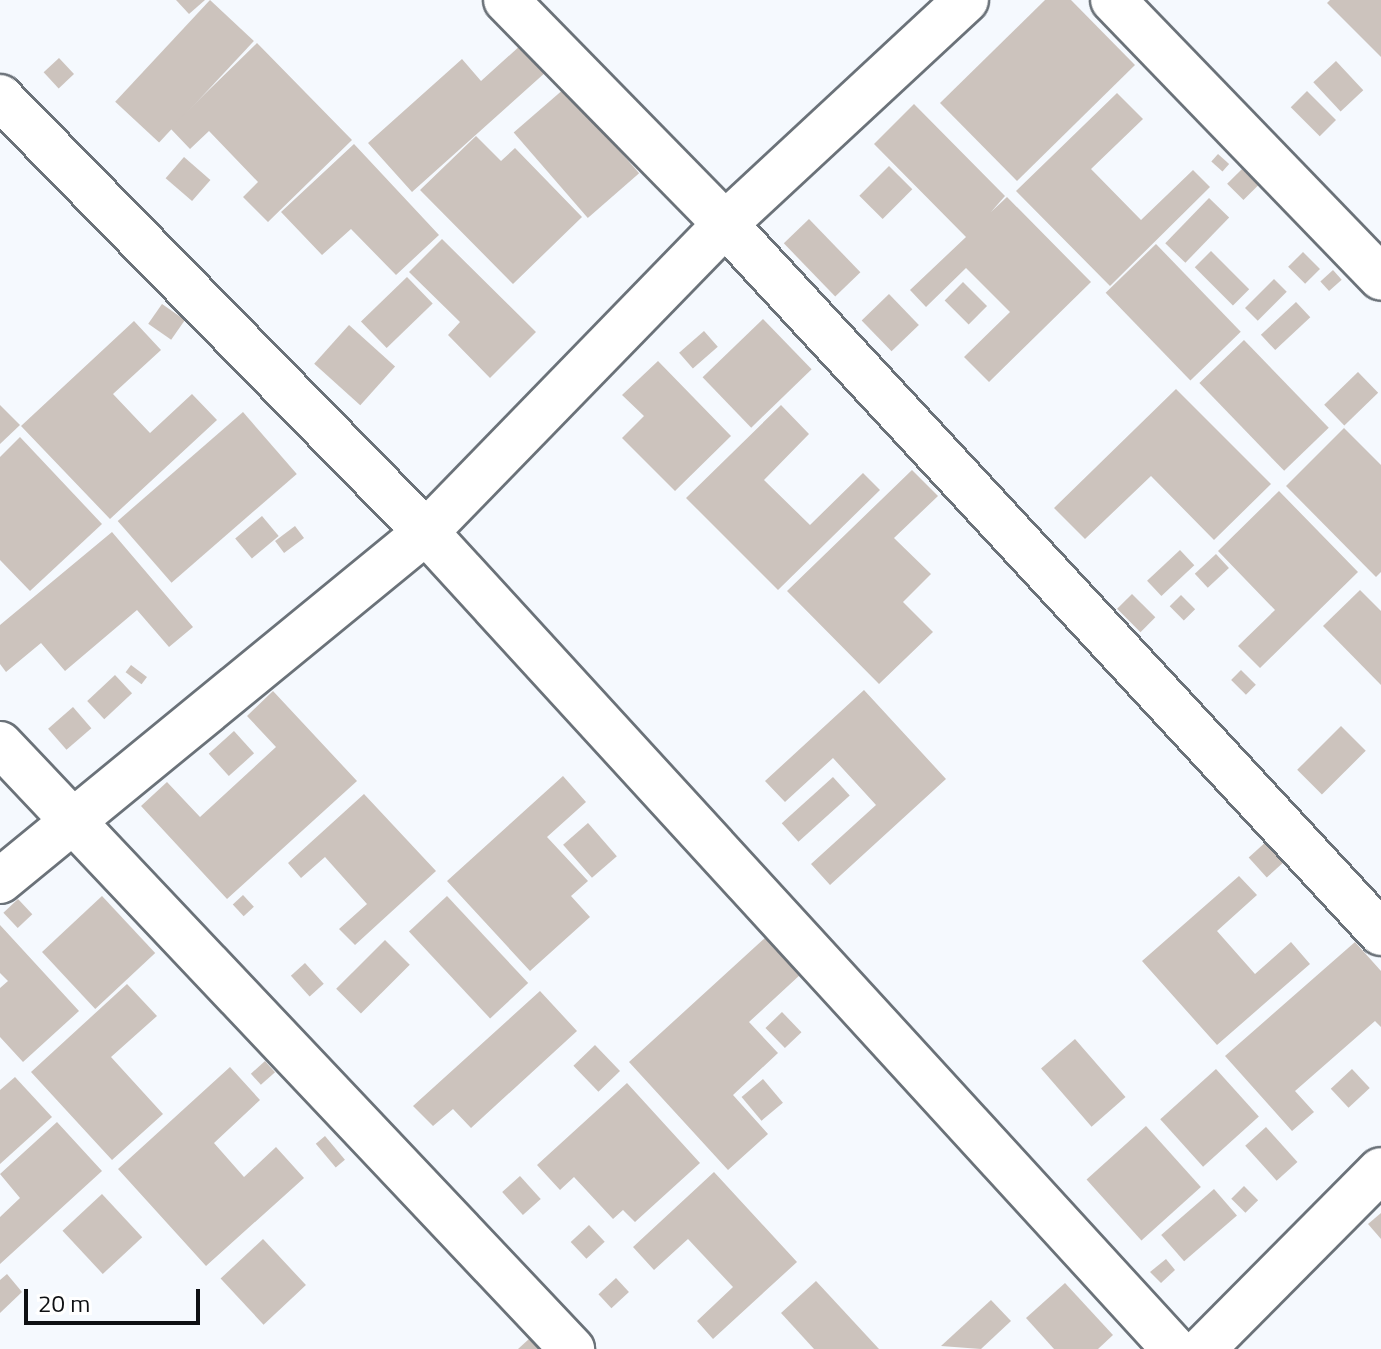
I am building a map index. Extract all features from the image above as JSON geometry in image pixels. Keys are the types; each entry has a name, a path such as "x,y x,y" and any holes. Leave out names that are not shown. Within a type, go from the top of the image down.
{"street":[{"path":"506,0 725,224 1381,933"},
{"path":"0,881 426,532 725,224 966,0"},
{"path":"1113,0 1381,278"},
{"path":"0,97 426,532 1174,1349"},
{"path":"0,744 572,1349"},
{"path":"1203,1349 1381,1170"}],"building":[{"path":"176,0 205,0 189,14"},
{"path":"210,0 254,41 159,143 115,102"},
{"path":"1045,0 1071,0 1135,65 1017,181 940,103"},
{"path":"1330,0 1381,0 1381,57 1327,3"},
{"path":"257,43 352,140 268,222 243,197 258,182 209,131 190,149 170,128"},
{"path":"522,44 547,71 412,192 368,143 462,59 481,81"},
{"path":"59,58 74,74 59,88 44,72"},
{"path":"1336,61 1363,90 1341,111 1313,82"},
{"path":"565,88 639,173 588,218 514,133"},
{"path":"1307,91 1336,120 1320,136 1291,107"},
{"path":"1117,93 1143,119 1091,169 1141,220 1193,170 1210,187 1110,286 1016,191"},
{"path":"914,104 1005,196 991,212 1007,197 1091,282 989,382 964,357 1010,312 966,268 926,307 910,290 966,237 874,144"},
{"path":"476,136 501,161 515,148 582,217 513,284 420,190"},
{"path":"354,144 439,235 396,275 351,229 322,255 281,212"},
{"path":"1218,154 1229,164 1222,171 1211,161"},
{"path":"184,157 210,180 192,201 166,178"},
{"path":"889,166 912,189 883,219 859,196"},
{"path":"1242,169 1258,185 1243,200 1227,184"},
{"path":"1209,198 1229,217 1185,263 1165,243"},
{"path":"809,219 860,272 835,297 784,243"},
{"path":"442,239 536,332 490,378 448,335 460,322 409,272"},
{"path":"1156,244 1241,332 1190,380 1106,293"},
{"path":"1211,251 1249,289 1233,305 1195,267"},
{"path":"1303,252 1320,269 1305,284 1288,267"},
{"path":"1333,270 1342,280 1329,291 1320,281"},
{"path":"407,277 433,304 387,348 361,321"},
{"path":"1274,279 1287,292 1258,321 1245,308"},
{"path":"963,282 987,306 969,324 945,300"},
{"path":"889,294 919,325 892,351 862,320"},
{"path":"1296,302 1310,317 1275,350 1261,335"},
{"path":"162,304 185,320 171,340 148,324"},
{"path":"763,319 812,369 751,428 703,377"},
{"path":"134,321 161,350 113,394 150,433 192,394 217,420 110,519 21,426"},
{"path":"349,325 395,366 360,405 314,364"},
{"path":"704,331 718,347 693,368 679,353"},
{"path":"1244,340 1329,428 1284,471 1199,383"},
{"path":"658,361 731,436 675,491 622,438 644,416 622,395"},
{"path":"1358,372 1378,393 1344,426 1324,405"},
{"path":"1176,389 1271,484 1214,540 1151,476 1085,539 1054,508"},
{"path":"0,405 20,425 0,444"},
{"path":"781,405 809,434 764,480 810,525 863,473 880,490 778,590 686,498"},
{"path":"243,412 297,474 172,583 118,521"},
{"path":"1344,428 1381,465 1381,572 1376,577 1286,486"},
{"path":"20,437 102,524 30,591 0,560 0,457"},
{"path":"912,470 938,496 894,538 931,574 903,602 933,632 879,684 787,591"},
{"path":"1279,491 1358,572 1260,668 1238,646 1275,610 1218,551"},
{"path":"262,516 279,536 252,558 235,538"},
{"path":"295,526 304,538 284,553 275,541"},
{"path":"112,532 193,627 169,647 137,610 65,671 41,643 6,672 0,664 0,625"},
{"path":"1180,550 1194,565 1161,596 1147,581"},
{"path":"1216,554 1229,568 1208,588 1195,574"},
{"path":"1360,590 1381,611 1381,685 1323,626"},
{"path":"1132,594 1155,617 1140,632 1117,609"},
{"path":"1181,595 1195,609 1184,620 1170,606"},
{"path":"131,665 147,677 142,684 126,672"},
{"path":"1241,670 1256,685 1246,695 1231,680"},
{"path":"115,675 132,693 104,719 87,701"},
{"path":"864,690 946,779 830,885 811,864 876,805 833,758 785,802 765,781"},
{"path":"273,691 357,781 227,899 141,806 167,782 200,817 276,747 247,716"},
{"path":"73,707 91,728 66,750 48,729"},
{"path":"1341,726 1366,751 1322,795 1297,770"},
{"path":"234,731 254,753 229,776 209,754"},
{"path":"563,776 586,802 547,837 588,881 571,896 590,917 530,971 447,881"},
{"path":"833,777 850,796 798,842 782,823"},
{"path":"364,794 436,871 355,945 339,929 367,904 325,857 301,878 288,863"},
{"path":"588,823 617,856 592,878 563,845"},
{"path":"1268,840 1286,860 1267,877 1249,857"},
{"path":"1239,876 1257,895 1217,931 1255,974 1291,942 1310,964 1217,1045 1142,961"},
{"path":"243,895 254,907 244,916 233,905"},
{"path":"102,896 155,953 95,1009 42,952"},
{"path":"447,896 528,983 490,1018 409,931"},
{"path":"18,899 32,914 18,928 3,913"},
{"path":"0,925 79,1011 23,1062 0,1037 0,988 8,981 0,973"},
{"path":"766,937 801,974 749,1022 778,1053 733,1095 768,1134 728,1170 629,1062"},
{"path":"385,940 410,965 361,1014 336,989"},
{"path":"1355,942 1381,971 1381,1027 1375,1021 1295,1091 1314,1112 1292,1131 1225,1056"},
{"path":"305,963 324,984 310,997 291,976"},
{"path":"127,984 157,1016 111,1057 163,1114 112,1160 31,1072"},
{"path":"540,991 577,1031 471,1128 453,1109 433,1126 413,1106"},
{"path":"782,1012 801,1032 785,1048 765,1028"},
{"path":"1075,1039 1126,1097 1092,1127 1041,1069"},
{"path":"595,1045 620,1071 598,1092 573,1066"},
{"path":"265,1061 275,1072 261,1085 251,1074"},
{"path":"230,1067 260,1100 214,1143 244,1177 276,1147 304,1178 206,1266 118,1169"},
{"path":"1216,1069 1259,1117 1203,1167 1160,1119"},
{"path":"1352,1069 1370,1088 1349,1108 1331,1089"},
{"path":"15,1077 52,1117 0,1164 0,1090"},
{"path":"763,1079 783,1103 761,1121 742,1097"},
{"path":"627,1083 700,1163 635,1222 623,1210 613,1219 574,1177 560,1190 537,1165"},
{"path":"57,1122 102,1171 0,1264 0,1217 20,1198 0,1174"},
{"path":"1146,1126 1201,1187 1141,1240 1087,1180"},
{"path":"1266,1127 1297,1162 1277,1181 1245,1146"},
{"path":"325,1136 345,1160 336,1167 316,1144"},
{"path":"714,1172 797,1262 713,1339 697,1321 733,1287 688,1239 654,1270 633,1247"},
{"path":"520,1176 541,1199 523,1215 502,1192"},
{"path":"1244,1186 1258,1200 1245,1213 1231,1199"},
{"path":"1214,1189 1237,1215 1184,1261 1161,1235"},
{"path":"102,1194 142,1237 103,1274 63,1231"},
{"path":"1381,1213 1381,1239 1368,1224"},
{"path":"589,1225 605,1242 586,1259 571,1242"},
{"path":"263,1239 306,1285 264,1325 221,1279"},
{"path":"1166,1259 1175,1270 1161,1283 1150,1272"},
{"path":"7,1274 22,1292 0,1313 0,1280"},
{"path":"616,1278 629,1292 611,1308 598,1294"},
{"path":"816,1281 879,1349 814,1349 781,1313"},
{"path":"1065,1283 1113,1335 1098,1349 1054,1349 1026,1318"},
{"path":"991,1300 1011,1321 981,1349 941,1346"},
{"path":"541,1328 561,1349 518,1349"}]}
